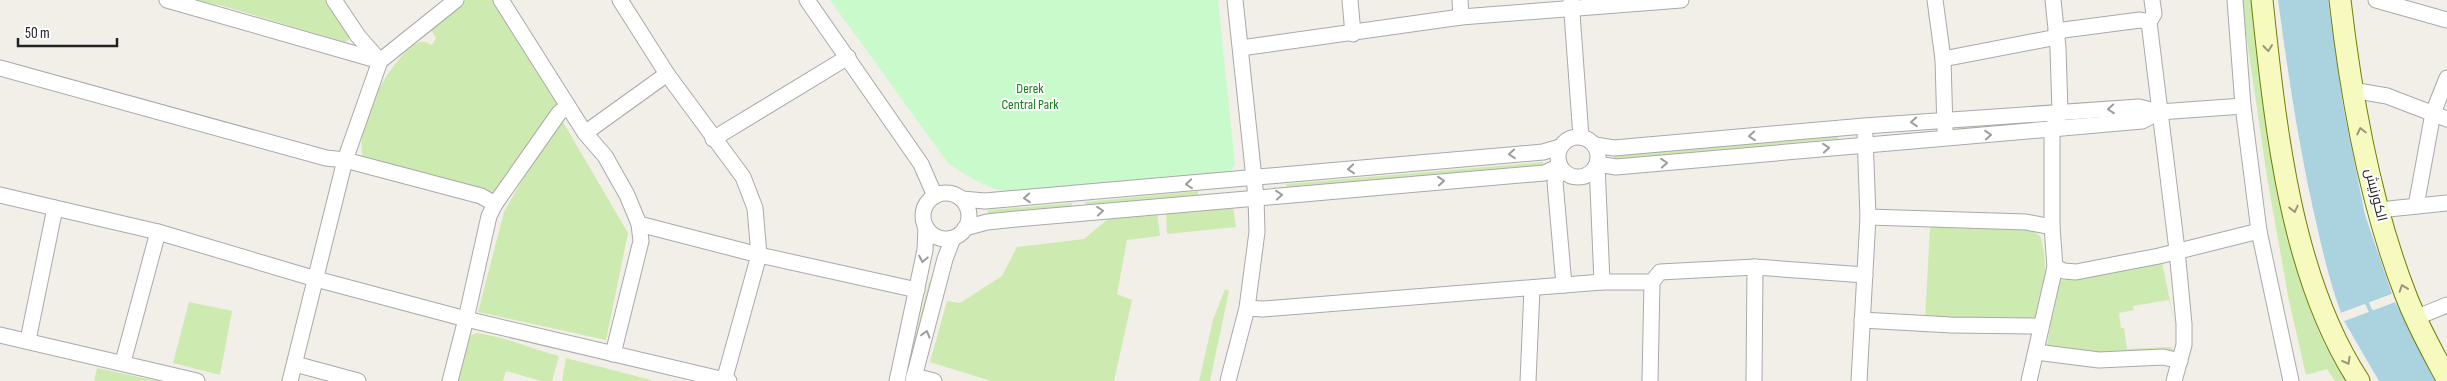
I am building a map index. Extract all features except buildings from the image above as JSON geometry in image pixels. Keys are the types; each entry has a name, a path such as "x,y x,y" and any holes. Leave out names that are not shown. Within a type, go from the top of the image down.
{"main road":[{"path":"2262,0 2273,91 2298,229 2327,323 2358,381"},
{"name":"الكورنيش","path":"2340,0 2352,90 2379,210 2392,256 2415,318 2447,379"}],"street":[{"path":"166,0 380,61"},
{"path":"334,0 358,36 380,61"},
{"path":"290,381 296,364 345,160 380,61 456,0"},
{"path":"501,0 585,133 605,156 627,195 639,224 641,241 612,354"},
{"path":"0,195 158,232 316,279 466,319 726,381 760,255 755,208 749,189 667,74 620,0"},
{"path":"807,0 921,164 934,196"},
{"path":"1229,381 1247,308 1257,232 1256,197 1236,0"},
{"path":"1350,0 1353,34"},
{"path":"1460,0 1461,17"},
{"path":"1241,48 1353,34 1461,17 1572,4 1681,0"},
{"path":"1934,0 1942,59 1945,138"},
{"path":"2029,381 2055,267 2052,228 2052,130 2060,112 2056,34 2052,0"},
{"path":"2152,0 2154,14 2149,22 2178,250 2184,336 2180,361 2174,381"},
{"path":"2235,0 2243,106 2259,232 2291,381"},
{"path":"2376,0 2447,20"},
{"path":"1572,4 1581,137"},
{"path":"1942,59 2056,34 2140,20 2149,22"},
{"path":"714,139 848,57"},
{"path":"0,68 326,158 345,160 481,196 495,204"},
{"path":"585,133 667,74"},
{"path":"2416,206 2433,113 2447,78"},
{"path":"2352,90 2386,96 2447,119"},
{"path":"450,381 489,216 495,204 559,113 568,106"},
{"path":"1595,145 1614,148 1864,126 2139,107 2159,112 2243,106"},
{"path":"1597,164 1616,167 2052,130 2142,121 2159,112"},
{"path":"1860,381 1868,218 1864,126"},
{"path":"897,381 925,250 926,227 923,213 929,200 934,196 948,193 962,199 985,201 1542,152 1560,147 1571,138 1581,137 1590,140 1595,145 1599,158 1589,175 1583,177 1569,176 1560,166"},
{"path":"1560,147 1558,153 1560,166 1555,182 1564,285"},
{"path":"1597,164 1602,282"},
{"path":"934,381 914,379 944,259 953,238 965,228 987,222 1544,173 1560,166"},
{"path":"1078,193 1079,214"},
{"path":"962,199 969,213 965,228"},
{"path":"2379,210 2447,204"},
{"path":"28,340 55,208"},
{"path":"1868,218 2026,222 2052,228"},
{"path":"639,224 760,255 917,290"},
{"path":"926,227 937,237 953,238"},
{"path":"123,362 158,232"},
{"path":"2055,267 2064,271 2076,272 2259,232"},
{"path":"1650,381 1652,282 1660,272 1755,267 1865,275"},
{"path":"1754,381 1755,267"},
{"path":"1247,308 1263,309 1602,282 1652,282"},
{"path":"1528,381 1532,289"},
{"path":"2415,318 2447,305"},
{"path":"1862,320 1951,325 2041,326"},
{"path":"0,335 123,362 197,381"},
{"path":"2036,352 2099,360 2163,357 2180,361"},
{"path":"296,364 358,381"}],"green space":[{"path":"196,0 325,0 349,35 349,40 344,42 223,6"},
{"path":"464,0 495,0 558,106 497,196 363,157 364,128 369,111 386,77 396,62 418,43 424,42 432,45 436,38 430,28"},
{"name":"Derek Central Park","path":"830,0 1218,0 1235,165 1227,175 1019,195 990,187 948,163"},
{"path":"2241,0 2251,0 2269,133 2282,203 2301,283 2320,334 2346,381 2335,381 2327,369 2306,375 2289,301 2267,177"},
{"path":"2031,120 2031,124 1957,131 1957,127"},
{"path":"563,122 628,233 606,340 478,312 504,212 525,175"},
{"path":"1838,135 1838,139 1614,159 1614,155"},
{"path":"1543,162 1543,165 1287,188 1286,184"},
{"path":"1198,191 1198,195 1086,206 1085,202"},
{"path":"1072,203 1072,207 988,214 988,210"},
{"path":"1233,207 1236,227 1167,234 1166,212"},
{"path":"1157,211 1160,236 1127,240 1117,294 1132,300 1114,381 991,381 930,362 947,301 960,303 1002,276 1017,247 1084,239 1108,219 1133,213"},
{"path":"1930,226 2027,227 2040,236 2043,245 2045,280 2041,304 2031,322 1925,321"},
{"path":"2162,262 2176,331 2169,300 2133,306 2134,310 2119,313 2121,328 2124,328 2127,349 2171,347 2176,352 2103,357 2046,351 2058,281"},
{"path":"929,282 932,282 907,381 904,381"},
{"path":"1225,289 1229,291 1210,381 1199,381 1213,320"},
{"path":"189,302 232,311 220,375 173,363"},
{"path":"477,333 498,337 559,356 552,381 541,381 506,371 503,381 455,381 467,341 470,336"},
{"path":"566,358 651,380 651,381 562,381"},
{"path":"97,368 158,381 94,381"}],"water":[{"path":"2278,0 2328,0 2343,105 2365,215 2392,294 2341,313 2324,257 2304,166"},
{"path":"2395,302 2440,381 2379,381 2344,321"}],"pier":[{"path":"2392,294 2392,296 2342,315 2341,313"},
{"path":"2394,300 2395,302 2344,321 2343,319"}],"waterway":[{"path":"2365,299 2373,316"}]}
